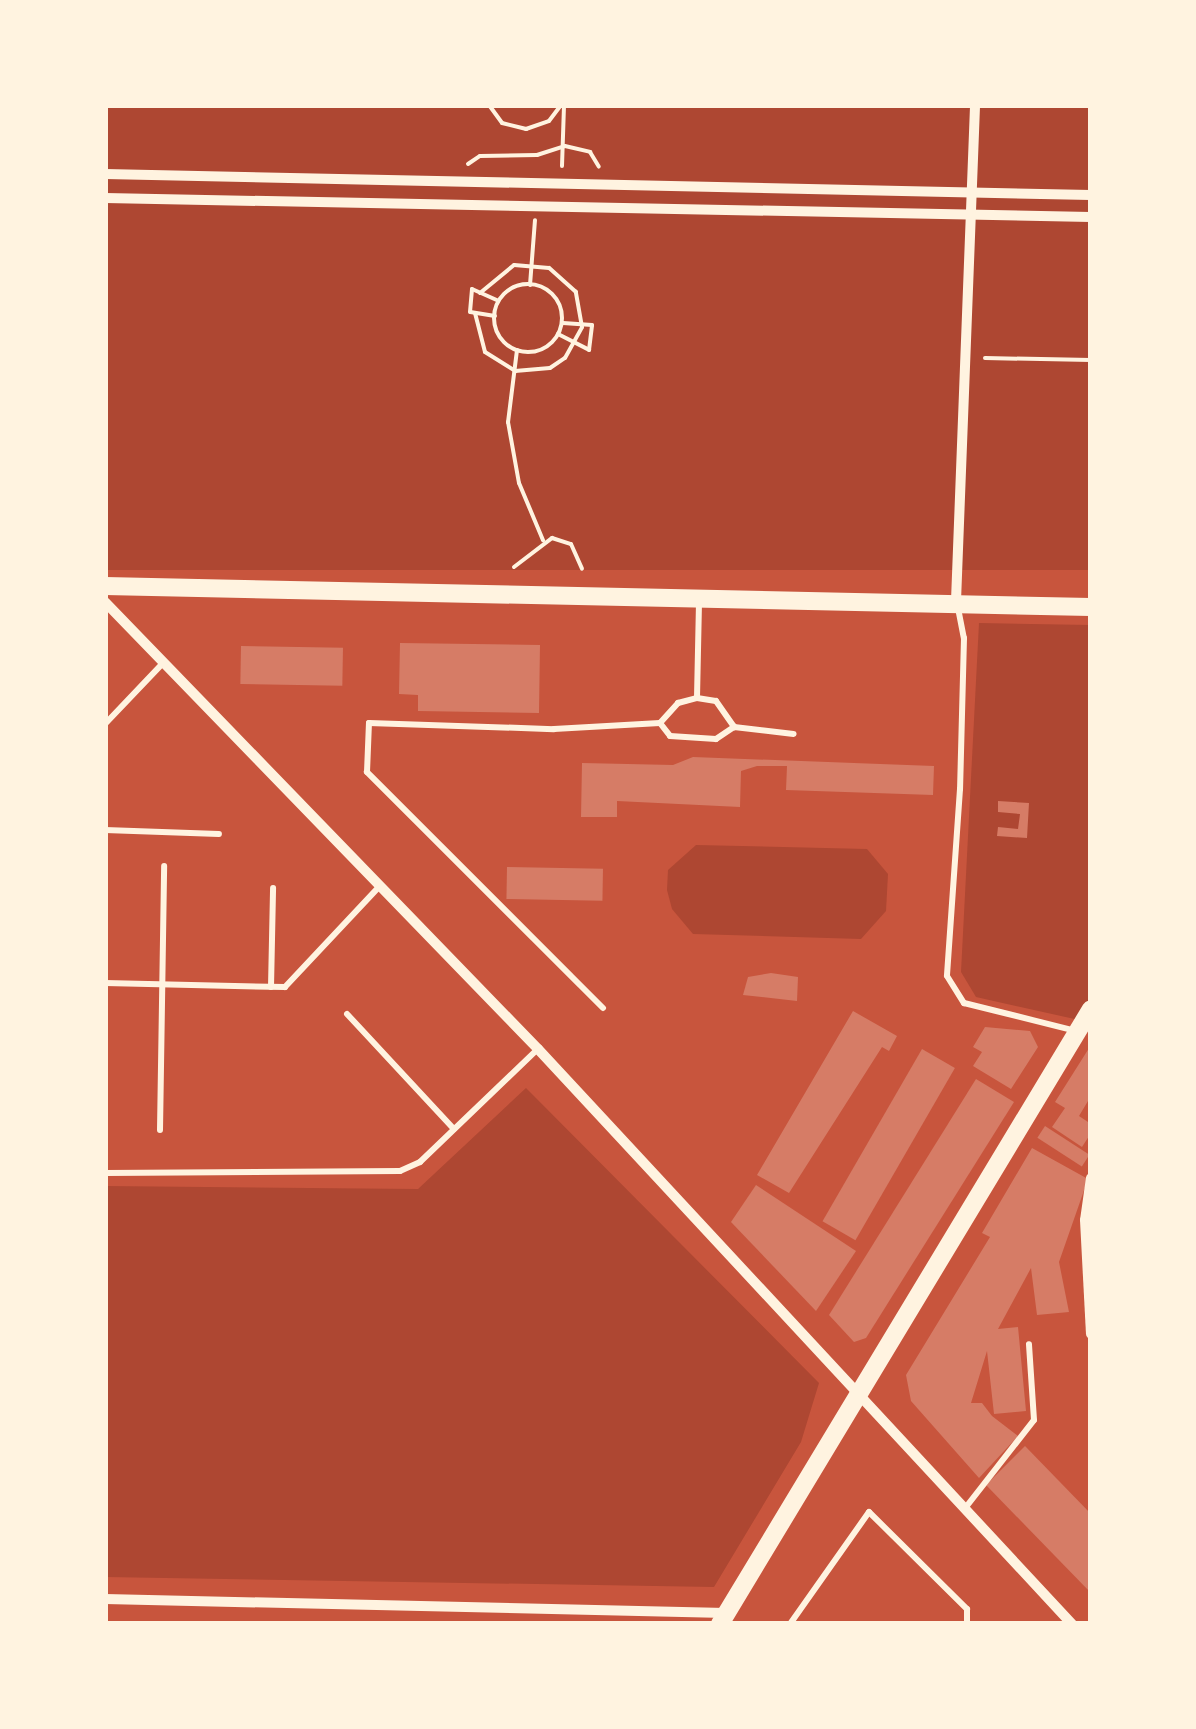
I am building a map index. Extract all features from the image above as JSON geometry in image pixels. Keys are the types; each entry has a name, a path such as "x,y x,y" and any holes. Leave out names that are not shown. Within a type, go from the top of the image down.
{"main road":[{"path":"105,586 956,601 1091,607"},
{"path":"723,1619 858,1390 1084,1034 1091,1008"}],"street":[{"path":"956,601 975,105"},
{"path":"105,174 1091,195"},
{"path":"105,198 1091,217"},
{"path":"105,602 538,1049 1072,1624"},
{"path":"1091,1178 1084,1220 1091,1334"},
{"path":"105,1599 723,1619"}],"lane":[{"path":"697,698 699,598"},
{"path":"956,601 964,638 947,976 964,1003 1084,1034"},
{"path":"105,724 165,661"},
{"path":"660,724 667,711 697,698 716,702 734,727"},
{"path":"603,1008 367,772 369,723 554,729 660,724"},
{"path":"660,724 670,736 716,738 734,727 794,734"},
{"path":"105,830 218,834"},
{"path":"160,1130 164,866"},
{"path":"105,983 285,987 381,886"},
{"path":"271,987 273,888"},
{"path":"348,1014 454,1129"},
{"path":"105,1173 400,1171 420,1162 538,1049"},
{"path":"966,1507 1034,1420 1028,1344"},
{"path":"790,1624 869,1512 968,1610 967,1624"}],"path":[{"path":"489,105 502,122 526,129 549,121 562,105"},
{"path":"562,105 562,166"},
{"path":"468,164 480,156 537,155 564,146 590,152 599,167"},
{"path":"537,155 537,166"},
{"path":"530,285 535,264 536,217"},
{"path":"476,313 485,352 515,371 550,368 576,343 582,324 576,292 565,277 535,264 498,273 480,293"},
{"path":"530,285 554,296 562,323 558,334 537,351 517,350 504,342 494,316 498,301 530,285"},
{"path":"494,316 470,312 472,289 498,301"},
{"path":"558,334 589,350 592,325 562,323"},
{"path":"517,350 508,406 512,451 543,540"},
{"path":"985,358 1091,360"},
{"path":"514,567 543,540"},
{"path":"543,540 571,544 582,569"}],"shaded area":[{"path":"105,105 1091,105 1091,570 105,570"},
{"path":"979,623 1091,625 1091,1000 1079,1020 976,997 961,972"},
{"path":"696,845 867,849 888,874 886,911 861,939 693,934 672,909 667,890 668,870"},
{"path":"526,1088 819,1383 801,1442 714,1587 105,1577 105,1186 418,1189"}],"building":[{"path":"400,643 540,645 539,713 418,711 418,695 399,694"},
{"path":"241,646 343,648 342,686 240,684"},
{"path":"693,757 934,766 933,795 786,790 787,766 757,766 741,771 740,807 617,801 617,817 581,817 582,763 673,765"},
{"path":"998,801 1029,803 1027,838 997,836 998,827 1018,829 1020,814 998,812"},
{"path":"507,867 603,869 602,901 506,899"},
{"path":"771,973 798,977 797,1001 743,995 748,977"},
{"path":"853,1011 897,1036 889,1051 882,1047 789,1193 757,1175"},
{"path":"985,1027 1030,1031 1038,1047 1011,1089 973,1066 982,1052 973,1047"},
{"path":"1091,1045 1091,1096 1079,1116 1091,1124 1091,1133 1082,1147 1052,1127 1065,1108 1055,1102"},
{"path":"922,1049 955,1068 855,1240 822,1221"},
{"path":"976,1079 1014,1102 866,1338 854,1342 829,1315"},
{"path":"1045,1126 1089,1155 1082,1167 1037,1138"},
{"path":"1032,1148 1088,1179 1059,1262 1069,1312 1037,1315 1031,1268 998,1329 1018,1327 1026,1411 994,1414 987,1351 971,1403 982,1403 992,1416 1018,1436 979,1478 911,1401 906,1375 990,1237 982,1233"},
{"path":"756,1185 856,1251 816,1311 731,1222"},
{"path":"1025,1446 1091,1514 1091,1593 986,1485"}]}
